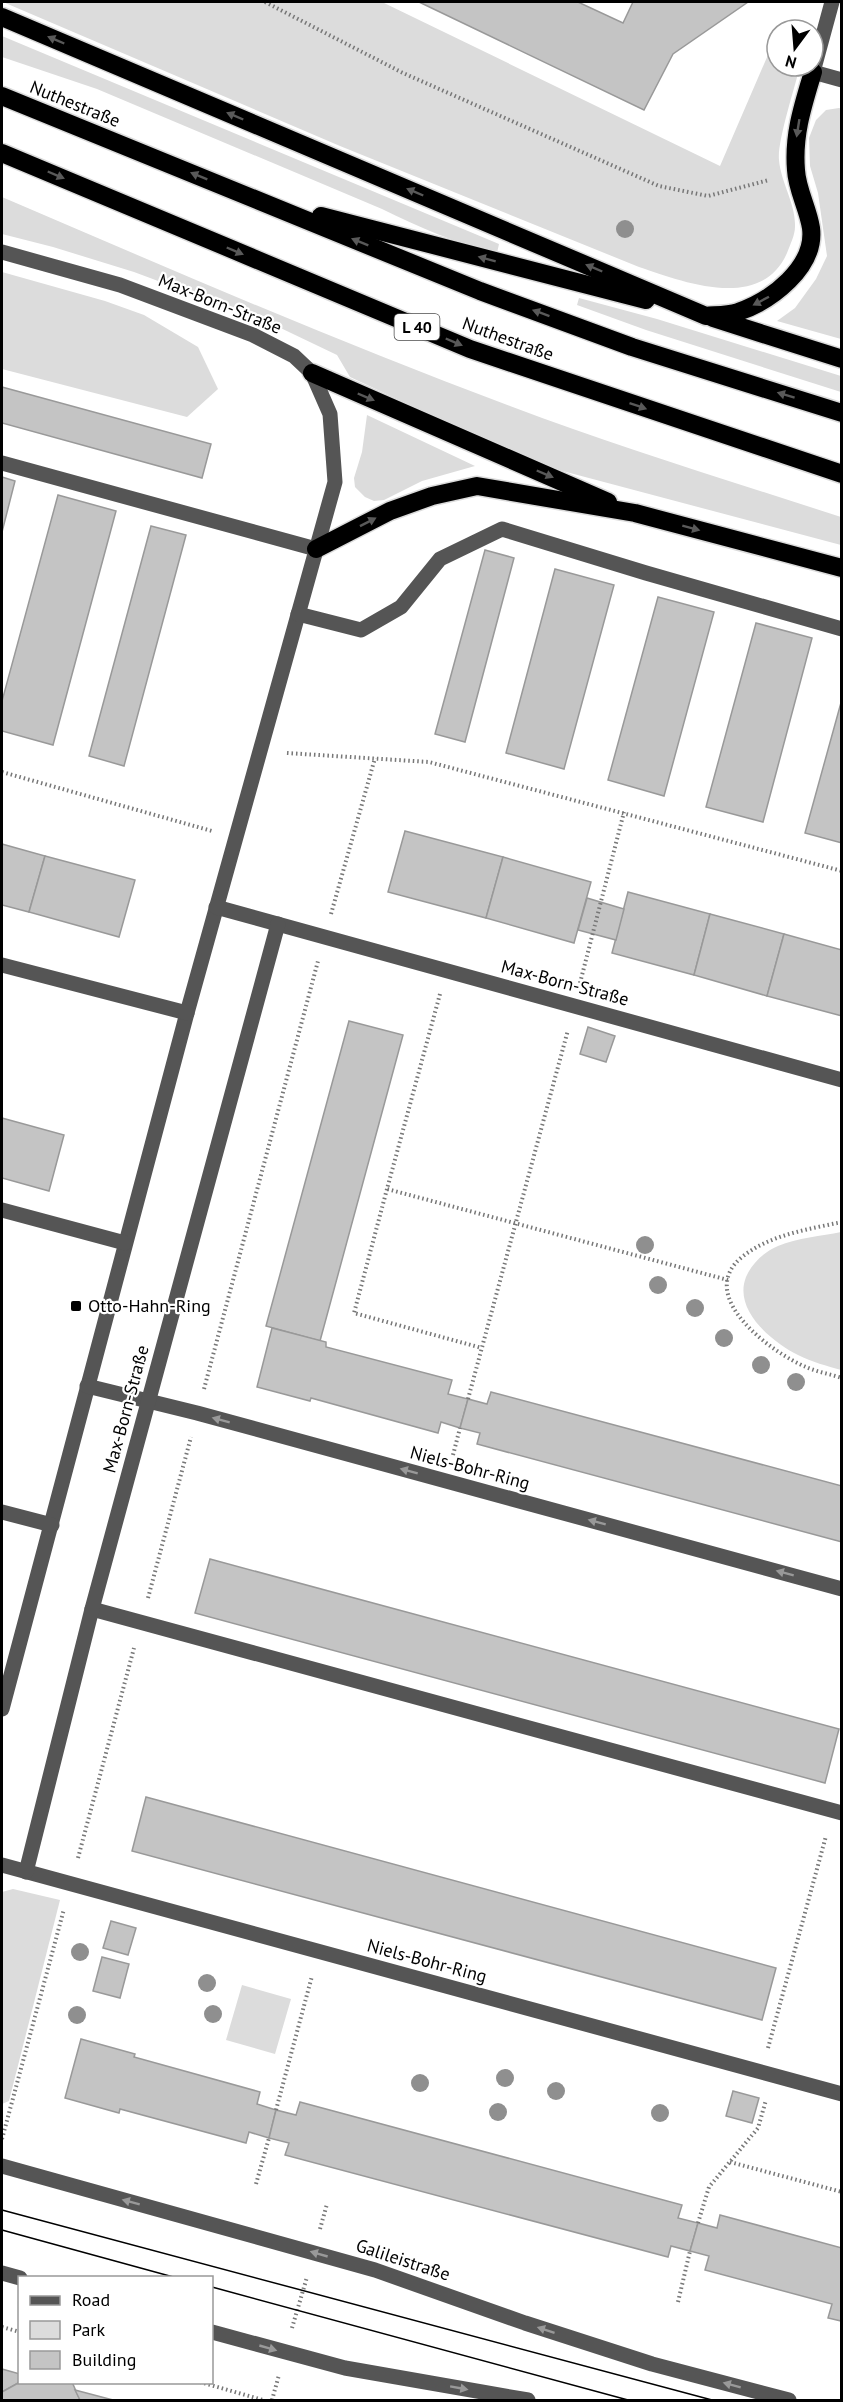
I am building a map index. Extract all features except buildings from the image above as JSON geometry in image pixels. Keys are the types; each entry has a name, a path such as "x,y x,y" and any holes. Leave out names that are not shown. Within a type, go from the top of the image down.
{"highway":[{"path":"2,17 706,316 737,312 779,291 798,269 807,251 811,230 796,173 797,127 811,78"},
{"name":"Nuthestraße","path":"2,96 480,291 621,343 842,413"},
{"name":"Nuthestraße","path":"2,153 470,349 842,474"},
{"path":"253,198 706,316 842,359"},
{"path":"312,373 635,513"},
{"path":"316,549 390,511 432,496 477,486 635,513 842,568"}],"street":[{"path":"825,28 832,2"},
{"path":"825,75 842,80"},
{"name":"Max-Born-Straße","path":"2,252 120,285 253,335 294,356 312,373 330,414 335,482 187,1013 2,1709"},
{"path":"2,463 316,549"},
{"path":"298,614 362,630 400,607 440,559 502,528 646,573 842,629"},
{"name":"Max-Born-Straße","path":"216,907 842,1080"},
{"name":"Max-Born-Straße","path":"26,1872 92,1609 278,924"},
{"path":"2,965 187,1013"},
{"path":"2,1210 125,1243"},
{"name":"Niels-Bohr-Ring","path":"87,1386 197,1413 842,1588"},
{"path":"2,1512 52,1525"},
{"path":"92,1609 837,1812"},
{"name":"Niels-Bohr-Ring","path":"2,1865 842,2094"},
{"name":"Galileistraße","path":"2,2166 375,2270 525,2323 652,2364 789,2400"},
{"path":"2,2273 18,2277"},
{"path":"213,2332 345,2368 528,2400"}],"path":[{"path":"265,2 403,73 659,186 708,196 796,173"},
{"path":"260,751 429,762 842,871"},
{"path":"2,2143 375,758"},
{"path":"2,772 236,838"},
{"path":"468,1399 624,812"},
{"path":"446,971 354,1313 482,1348"},
{"path":"387,1189 728,1280"},
{"path":"842,1222 789,1235 759,1248 742,1257 732,1268 728,1280 729,1302 741,1320 758,1336 779,1352 806,1367 842,1378"},
{"path":"698,2223 709,2187 758,2128 767,2074 837,1812"},
{"path":"276,2110 319,1952"},
{"path":"256,2184 269,2138"},
{"path":"730,2162 842,2192"},
{"path":"272,2400 327,2204"},
{"path":"678,2302 690,2251"},
{"path":"2,2326 18,2331"},
{"path":"207,2384 263,2400"}],"green space":[{"path":"3,2 382,2 720,166 765,62 765,78 797,78 779,152 780,169 795,218 795,230 787,253 775,271 759,282 740,287 720,288 698,285 639,267 340,146"},
{"path":"2,36 499,244 497,253 438,234 97,89 2,57"},
{"path":"842,109 841,339 777,321 795,308 816,279 827,256 818,193 810,166 809,138 816,120 826,110"},
{"path":"2,197 254,305 446,382 592,436 841,517 841,545 555,469 498,446 350,377 337,355 268,322 134,272 2,234"},
{"path":"2,272 105,301 144,315 198,347 218,389 187,417 2,369"},
{"path":"579,298 657,319 841,376 841,392 646,330 577,305"},
{"path":"367,415 475,466 422,481 384,500 374,501 365,497 355,487 354,478 362,452"},
{"path":"842,1232 841,1370 803,1357 777,1342 757,1324 745,1301 743,1289 752,1267 773,1248 793,1241"},
{"path":"13,1889 60,1900 9,2101 2,2104 2,1892"},
{"path":"242,1985 291,1999 275,2054 226,2040"}],"tram line":[{"path":"2,2210 712,2400"},
{"path":"2,2230 170,2276"},
{"path":"213,2287 628,2400"}],"place":[{"name":"Otto-Hahn-Ring","path":"76,1306"}]}
